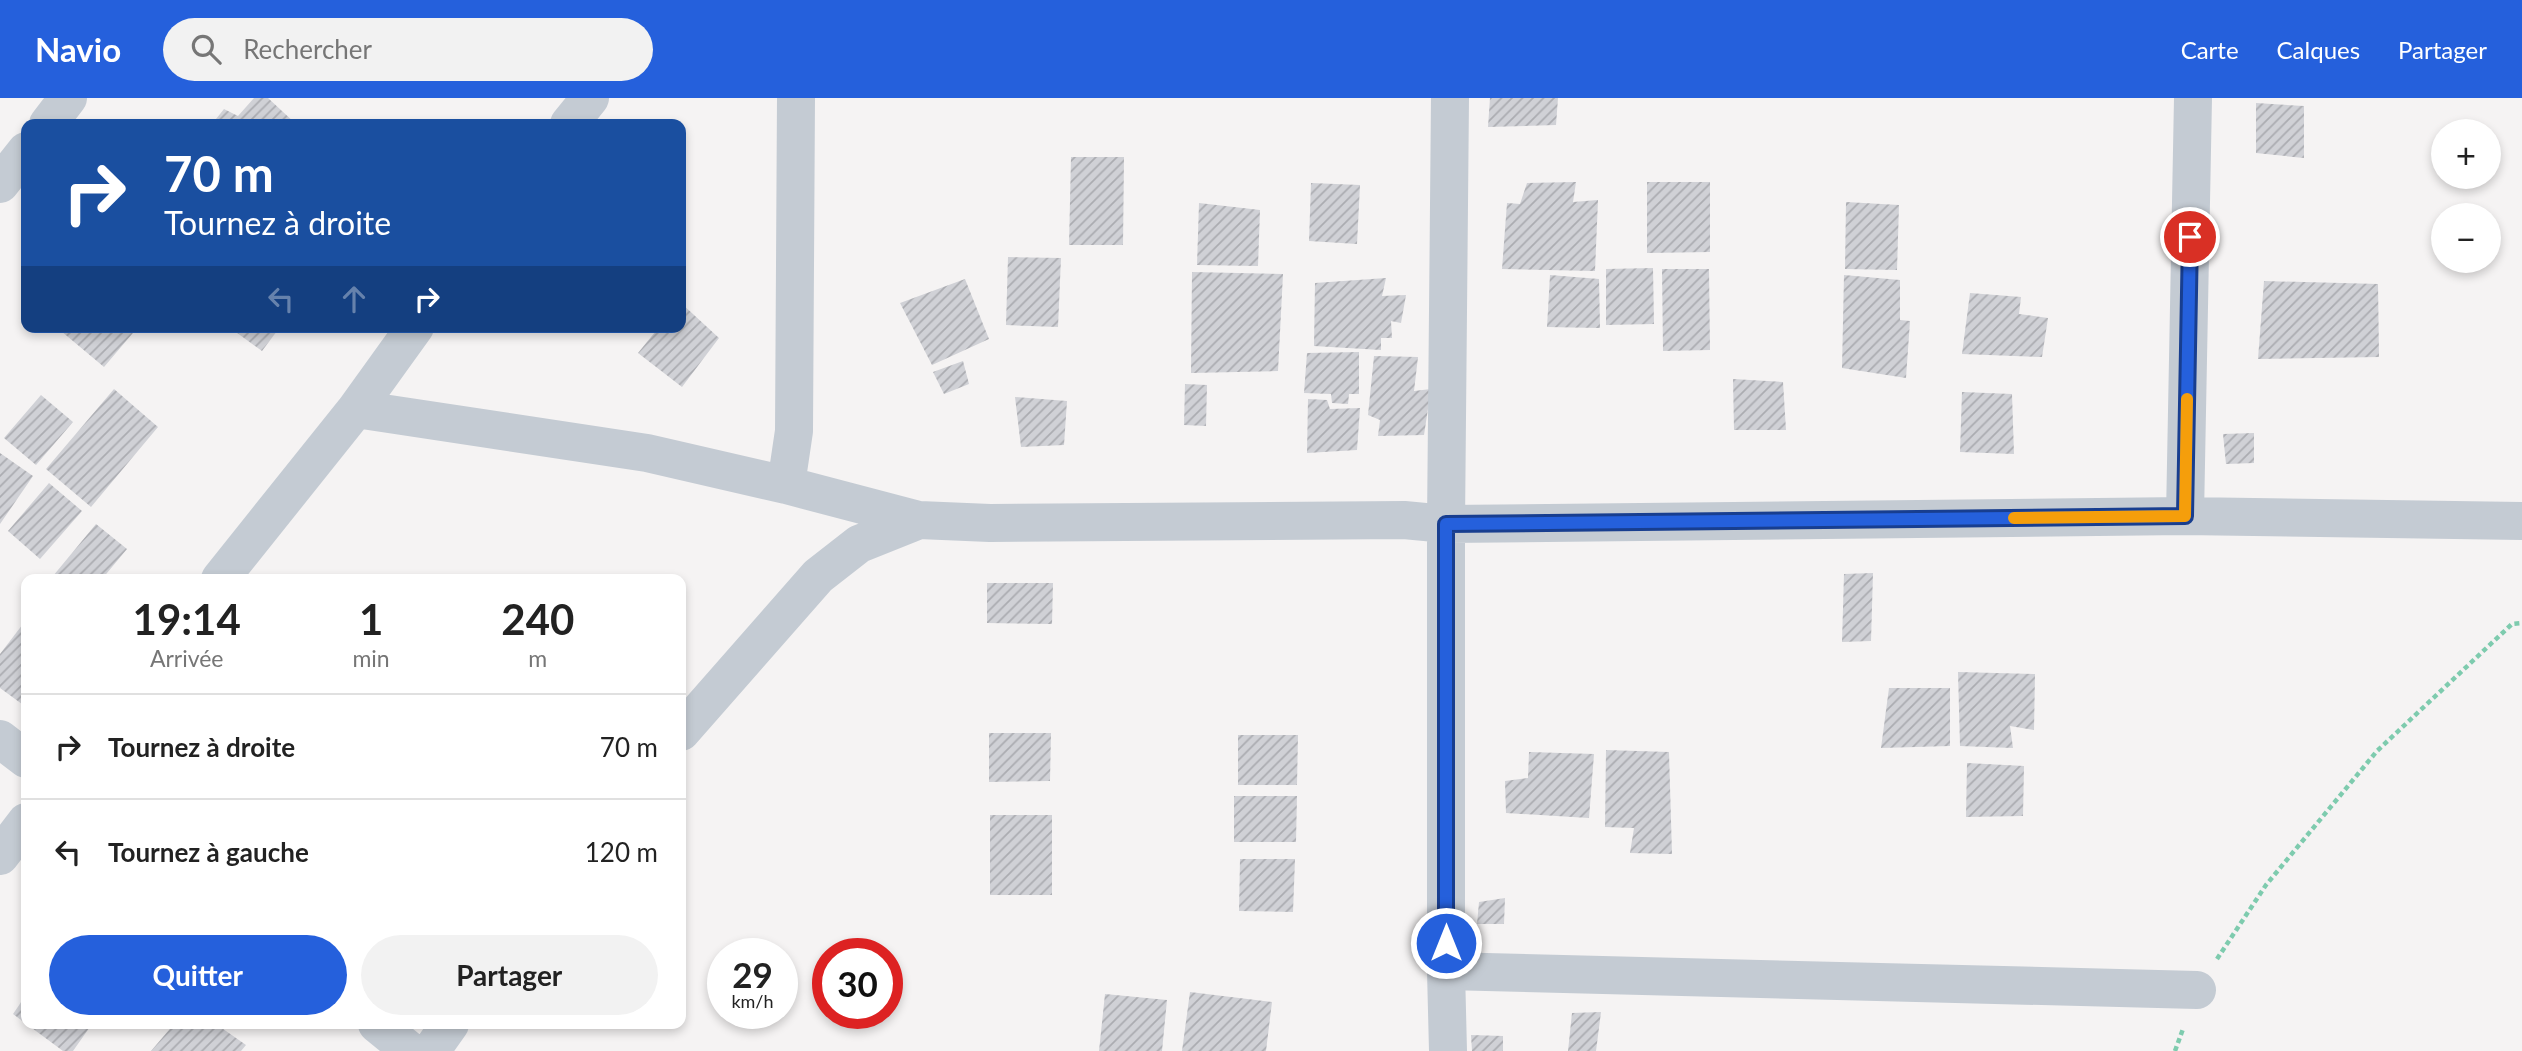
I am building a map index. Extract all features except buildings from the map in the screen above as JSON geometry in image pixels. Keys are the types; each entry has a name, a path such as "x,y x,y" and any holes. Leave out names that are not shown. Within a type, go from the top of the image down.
{"street":[{"path":"52,119 68,98"},
{"path":"573,119 590,98"},
{"path":"786,485 794,418 796,98"},
{"path":"1448,1051 1446,524 1450,98"},
{"path":"2185,516 2193,98"},
{"path":"0,184 21,157"},
{"path":"224,574 356,409 411,333"},
{"path":"356,409 647,453 786,485 919,520 990,523 1404,520 1446,524 2185,516 2522,522"},
{"path":"686,726 818,576 859,544 919,520"},
{"path":"0,739 21,755"},
{"path":"0,856 21,829"},
{"path":"1446,971 2197,990"},
{"path":"383,1029 410,1051"},
{"path":"431,1051 446,1029"}],"path":[{"path":"2175,1051 2197,990 2266,885 2377,751 2512,624 2522,623"}],"slow traffic":[{"path":"2014,518 2185,516 2187,399"}],"route":[{"path":"1446,943 1446,524 2185,516 2190,237"}]}
